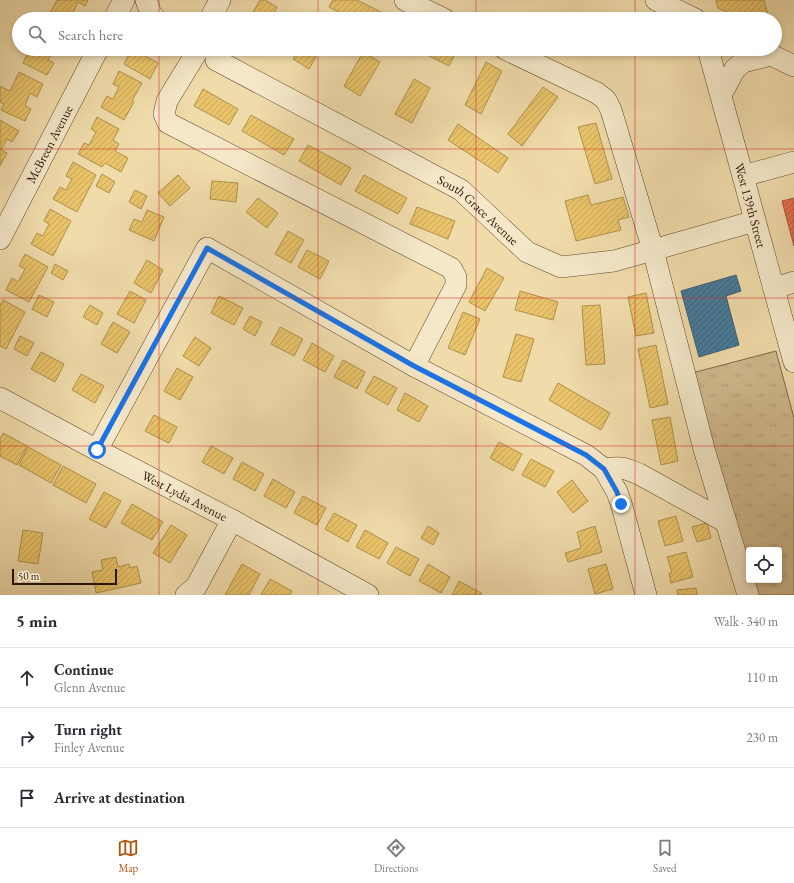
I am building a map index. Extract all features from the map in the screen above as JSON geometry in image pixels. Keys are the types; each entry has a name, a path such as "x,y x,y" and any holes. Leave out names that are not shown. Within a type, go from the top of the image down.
{"street":[{"path":"118,12 124,0"},
{"path":"146,0 150,12"},
{"path":"214,12 220,0"},
{"path":"404,0 429,12"},
{"path":"656,0 681,12"},
{"path":"695,0 698,12"},
{"name":"McBreen Avenue","path":"0,239 94,56"},
{"path":"202,56 167,101 164,114 168,123 450,268 456,277 456,285 414,366"},
{"name":"South Grace Avenue","path":"210,56 461,190 527,252 561,267 614,261 755,221"},
{"path":"520,56 597,94 606,100 653,250 702,441 748,595"},
{"name":"West 139th Street","path":"710,56 794,362"},
{"path":"721,95 735,69 743,62 781,58"},
{"path":"743,176 794,162"},
{"path":"97,450 207,248 414,366 586,455 604,469 617,492 646,595"},
{"path":"774,288 794,282"},
{"name":"West Lydia Avenue","path":"0,400 232,520 368,595"},
{"path":"604,469 615,467 639,474 726,522"},
{"path":"680,496 716,489"},
{"path":"186,595 196,587 232,520"}],"green space":[{"path":"776,351 794,418 794,595 755,595 752,583 782,583 782,547 746,547 746,563 692,373"}],"building: Homes":[{"path":"57,0 88,0 85,6 78,2 73,12 51,12"},
{"path":"260,0 265,0 277,7 274,12 253,12"},
{"path":"333,0 357,0 381,12 339,12 329,7"},
{"path":"716,0 764,0 767,12 727,12 718,8"},
{"path":"26,56 50,56 48,60 54,63 47,75 23,63"},
{"path":"128,56 145,56 158,63 150,79 124,64"},
{"path":"295,56 316,56 309,69 293,59"},
{"path":"361,56 370,56 380,62 360,96 344,86"},
{"path":"429,56 454,56 449,66"},
{"path":"486,62 502,71 481,114 465,105"},
{"path":"119,71 142,83 124,120 101,107 107,96 113,99 119,87 113,84"},
{"path":"19,72 43,84 37,97 30,93 25,106 31,109 25,121 1,110 4,104 0,102 0,86 10,91"},
{"path":"414,79 430,88 412,123 395,114"},
{"path":"543,87 558,97 522,146 508,134"},
{"path":"203,89 238,109 229,125 194,106"},
{"path":"251,115 294,139 284,155 242,131"},
{"path":"97,117 119,129 113,140 119,144 115,151 128,158 121,172 105,163 102,167 78,154 84,143 89,145 96,132 91,129"},
{"path":"0,120 19,131 12,142 7,139 1,150 7,153 0,166"},
{"path":"596,123 612,179 595,184 578,127"},
{"path":"458,124 508,158 498,173 448,140"},
{"path":"308,145 351,168 341,185 299,161"},
{"path":"73,162 96,175 77,212 53,199 60,187 66,190 72,179 66,176"},
{"path":"102,174 115,182 109,193 96,186"},
{"path":"178,175 190,188 170,206 158,193"},
{"path":"364,175 407,198 398,214 355,191"},
{"path":"212,181 238,183 236,202 210,199"},
{"path":"135,190 147,196 141,209 129,202"},
{"path":"588,195 591,205 623,197 629,217 618,220 621,230 576,241 565,201"},
{"path":"258,198 278,213 267,228 246,212"},
{"path":"417,207 455,221 448,239 410,224"},
{"path":"50,209 71,221 53,256 31,244 37,233 43,236 49,224 44,221"},
{"path":"147,210 164,217 154,241 129,230 134,219 142,222"},
{"path":"288,231 304,240 291,263 275,254"},
{"path":"307,250 329,261 320,279 298,267"},
{"path":"25,254 48,267 29,302 6,290 12,278 18,282 25,269 19,266"},
{"path":"147,260 163,270 151,293 134,283"},
{"path":"55,264 68,271 63,280 51,273"},
{"path":"487,268 504,278 485,311 469,302"},
{"path":"130,291 146,300 134,323 117,314"},
{"path":"520,291 558,302 553,320 515,310"},
{"path":"646,293 654,333 636,336 628,297"},
{"path":"39,295 54,302 47,317 32,309"},
{"path":"219,296 243,308 234,325 211,313"},
{"path":"3,300 25,312 6,349 0,346 0,318 2,315 0,314 0,305"},
{"path":"90,305 103,313 97,325 83,317"},
{"path":"600,305 605,364 586,365 582,306"},
{"path":"463,312 480,319 465,355 448,348"},
{"path":"250,316 262,322 255,336 243,329"},
{"path":"113,322 130,332 117,353 101,344"},
{"path":"280,327 303,339 294,356 271,344"},
{"path":"516,334 534,339 521,382 503,377"},
{"path":"20,336 34,343 27,356 14,349"},
{"path":"195,337 211,348 199,366 183,356"},
{"path":"312,343 334,356 325,372 303,360"},
{"path":"656,345 668,404 650,408 638,349"},
{"path":"41,352 64,364 55,382 31,369"},
{"path":"343,360 365,372 357,389 334,377"},
{"path":"177,368 193,377 180,400 164,391"},
{"path":"81,374 104,386 95,403 72,390"},
{"path":"374,376 397,388 388,405 365,392"},
{"path":"558,383 610,413 601,430 549,400"},
{"path":"405,393 428,406 419,422 397,410"},
{"path":"154,415 177,427 169,443 145,431"},
{"path":"670,417 678,461 661,465 652,420"},
{"path":"3,433 27,446 17,465 0,456 0,439"},
{"path":"499,442 522,454 513,471 490,458"},
{"path":"211,446 233,458 224,474 202,462"},
{"path":"28,447 61,465 51,483 19,465"},
{"path":"531,459 554,471 545,487 522,475"},
{"path":"242,462 264,474 255,491 233,479"},
{"path":"63,466 96,484 86,503 53,485"},
{"path":"273,479 295,492 286,508 264,496"},
{"path":"572,480 588,501 573,513 557,492"},
{"path":"104,492 121,501 106,528 89,519"},
{"path":"303,496 326,508 317,525 294,513"},
{"path":"132,504 163,522 152,540 121,523"},
{"path":"334,513 357,525 348,542 325,529"},
{"path":"676,516 683,541 665,546 658,521"},
{"path":"707,523 711,538 697,542 692,527"},
{"path":"171,525 187,535 170,563 153,553"},
{"path":"428,526 439,533 433,545 421,538"},
{"path":"595,526 602,552 568,562 565,553 581,548 577,532"},
{"path":"23,530 43,533 38,564 18,561"},
{"path":"365,530 388,543 379,559 356,547"},
{"path":"396,547 419,559 410,576 387,563"},
{"path":"686,552 693,577 671,583 669,573 672,573 667,557"},
{"path":"116,557 118,567 129,564 130,568 137,566 141,583 96,593 92,572 103,570 101,560"},
{"path":"242,564 260,574 249,595 225,595"},
{"path":"428,564 450,577 441,593 419,581"},
{"path":"606,564 613,589 595,594 588,569"},
{"path":"270,579 292,591 290,595 261,595"},
{"path":"459,581 481,593 481,595 452,595"},
{"path":"696,588 697,595 678,595 677,590"}],"building: Shops":[{"path":"794,198 794,246 782,201"}],"building: Public":[{"path":"736,275 741,291 726,296 739,345 699,357 681,291"}],"route":[{"path":"97,450 207,248 414,366 586,455 604,469 617,492 621,504"}]}
